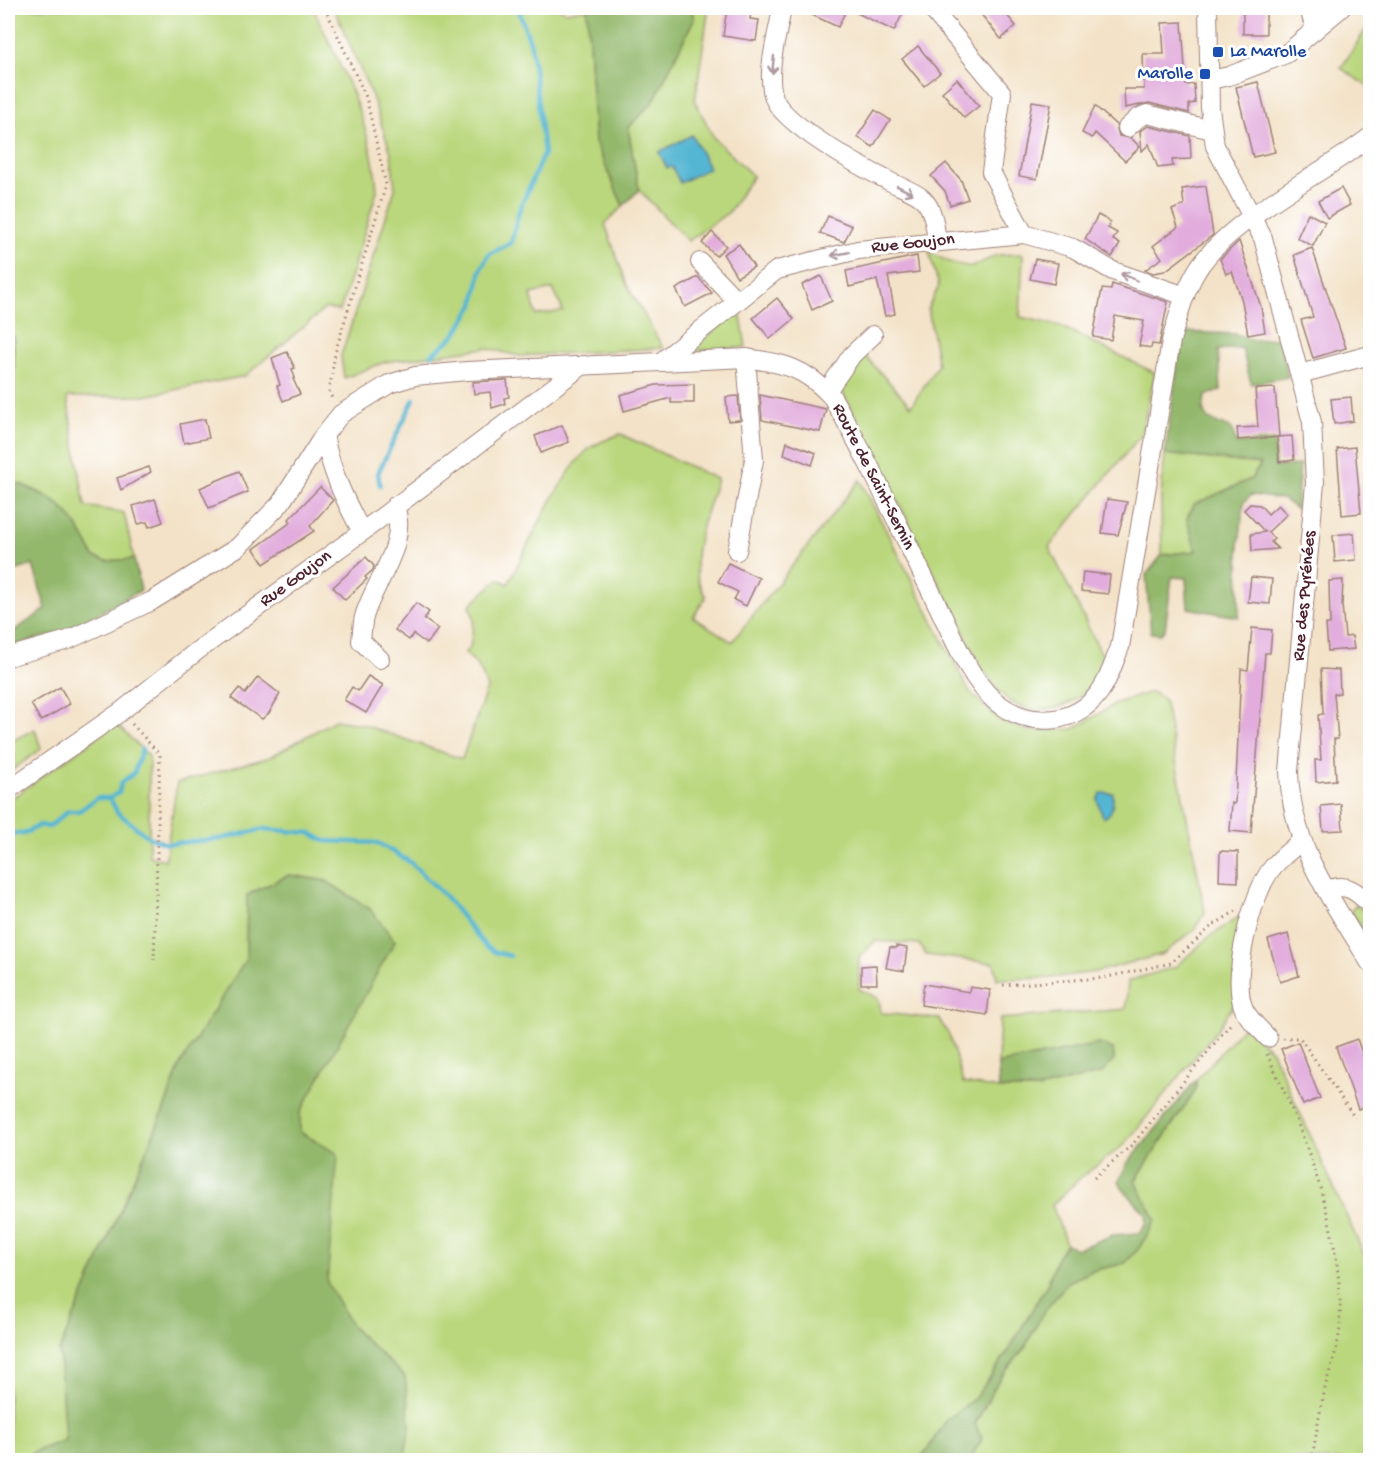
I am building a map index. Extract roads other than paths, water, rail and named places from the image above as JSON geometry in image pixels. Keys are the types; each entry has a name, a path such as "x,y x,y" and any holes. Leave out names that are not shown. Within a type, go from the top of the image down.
{"street":[{"path":"782,8 772,71 774,98 784,113 799,127 869,170 923,199 935,220 937,242"},
{"path":"931,8 1002,93 991,172 1024,234"},
{"name":"Rue des Pyrénées","path":"1208,8 1212,130 1221,160 1263,238 1312,422 1316,462 1289,771 1290,794 1301,841 1327,891 1371,963"},
{"path":"1309,8 1315,30"},
{"path":"1210,80 1229,76 1286,54 1341,8"},
{"path":"1127,128 1137,118 1147,114 1212,130"},
{"name":"Route de Saint-Sernin","path":"8,657 68,640 152,601 238,548 280,504 324,435 341,414 389,384 415,376 663,360 746,358 789,364 815,379 827,391 849,427 959,649 981,686 994,700 1014,715 1045,722 1069,716 1093,699 1104,685 1119,647 1171,341 1185,296 1197,271 1211,253 1253,217 1371,137"},
{"name":"Rue Goujon","path":"663,360 777,270 858,250 1024,234 1073,248 1113,271 1185,296"},
{"path":"700,262 737,301"},
{"path":"827,391 852,356 873,335"},
{"path":"1300,374 1371,355"},
{"path":"737,551 754,460 746,358"},
{"name":"Rue Goujon","path":"8,790 119,713 197,651 362,531 583,365"},
{"path":"324,435 329,464 338,487 362,531"},
{"path":"380,659 361,641 364,618 393,552 400,519 395,506"},
{"path":"1268,1038 1243,1008 1240,983 1244,951 1256,900 1273,867 1301,841"},
{"path":"1327,891 1334,887 1348,888 1356,891 1371,905"}],"water":[{"path":"692,135 709,168 680,183 672,167 667,168 659,152"},
{"path":"1101,793 1113,793 1111,811 1103,818 1097,799"}],"waterway":[{"path":"431,355 454,336 474,305 481,269 489,254 511,243 519,211 544,153 531,45 518,8"},
{"path":"380,485 378,473 414,399"},
{"path":"8,833 23,834 40,825 49,827 68,811 79,811 97,798 110,798 119,792 121,783 134,773 142,749"},
{"path":"110,798 117,812 147,836 166,844 220,839 264,829 310,833 325,841 378,843 410,862 446,897 485,946 495,952 510,956"}],"place":[{"name":"La Marolle","path":"1218,52"},
{"name":"Marolle","path":"1205,74"}]}
